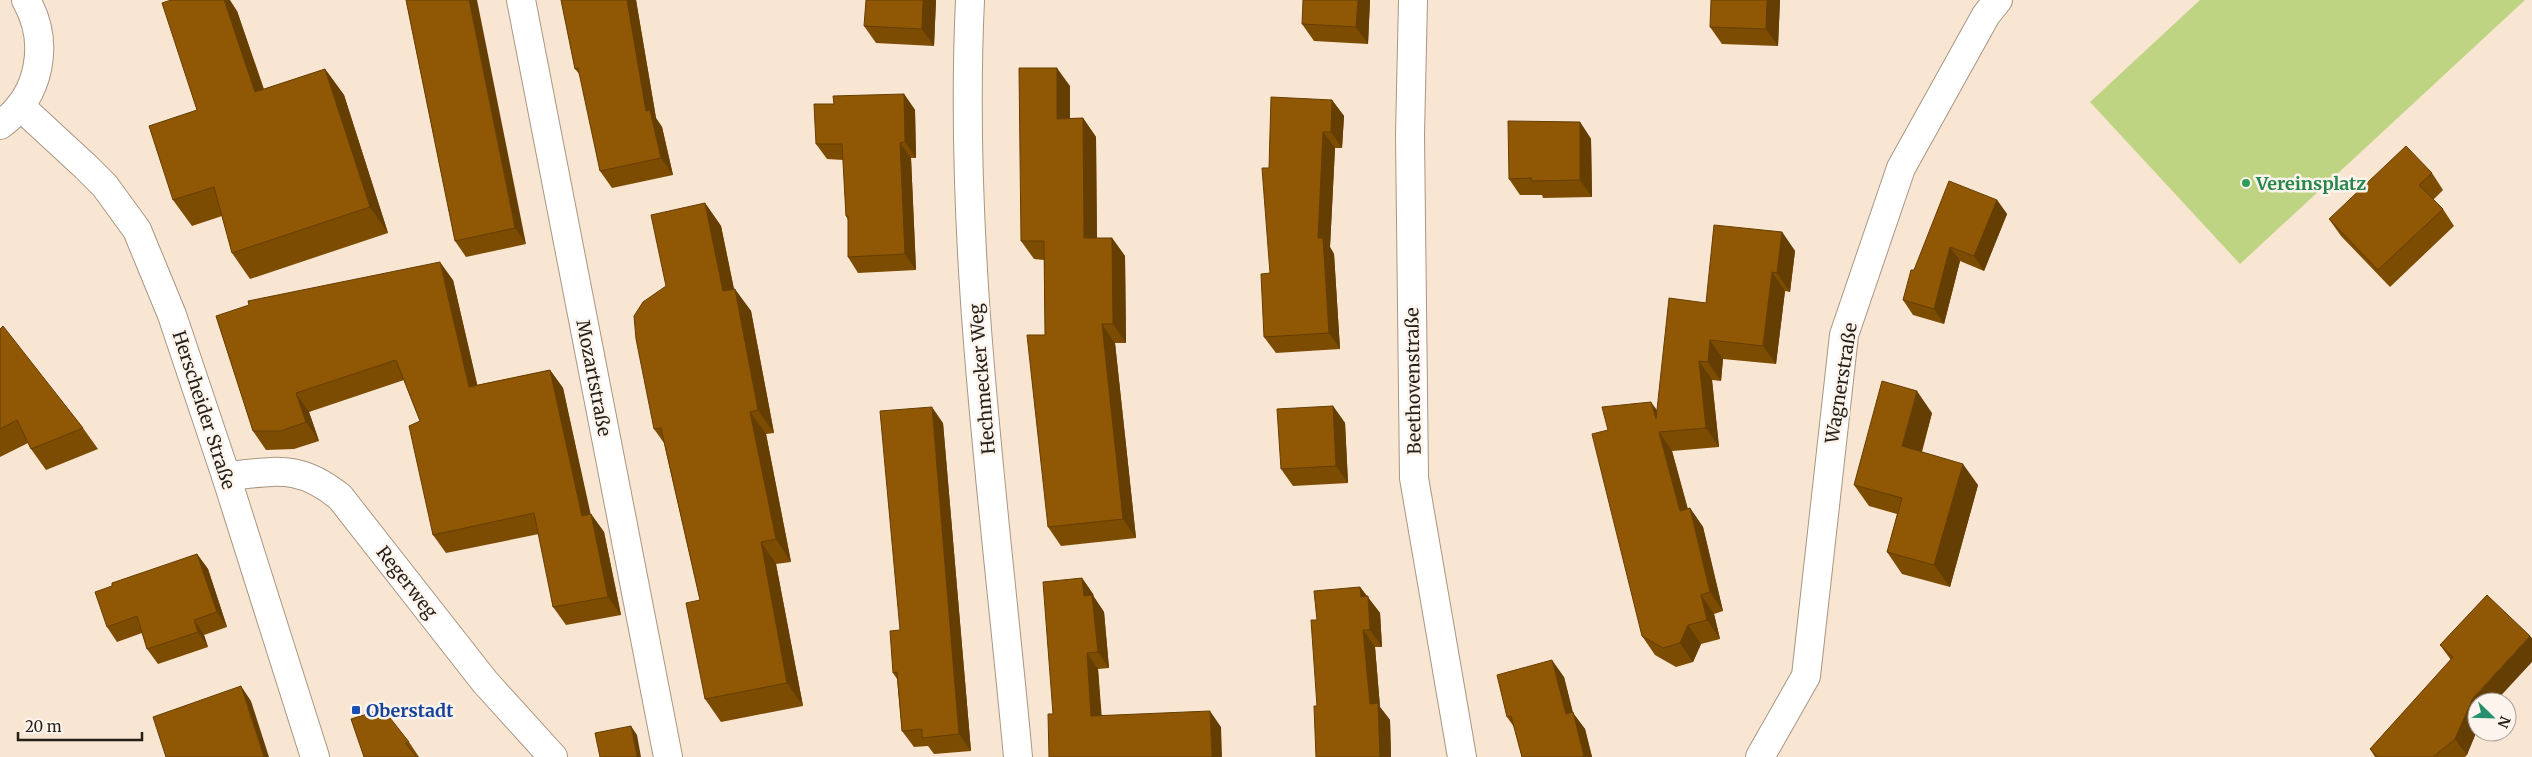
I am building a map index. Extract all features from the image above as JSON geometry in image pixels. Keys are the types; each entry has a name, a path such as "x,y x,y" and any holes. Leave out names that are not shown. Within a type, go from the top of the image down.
{"street":[{"path":"0,125 20,106 34,80 40,58 37,28 26,0"},
{"name":"Mozartstraße","path":"521,0 668,757"},
{"name":"Hechmecker Weg","path":"970,0 967,64 969,210 983,406 1018,757"},
{"name":"Beethovenstraße","path":"1413,0 1410,136 1414,478 1462,757"},
{"name":"Wagnerstraße","path":"1760,757 1806,676 1844,335 1901,168 1992,7"},
{"name":"Herscheider Straße","path":"20,106 86,166 105,186 138,230 172,315 226,476 314,757"},
{"name":"Regerweg","path":"226,476 291,472 325,486 340,497 486,682 553,757"}],"green space":[{"name":"Vereinsplatz","path":"2200,0 2525,0 2240,264 2090,102"}],"building":[{"path":"171,0 224,0 255,92 325,69 370,207 232,253 214,187 173,200 149,126 197,110 162,3"},
{"path":"406,0 469,0 515,228 455,241"},
{"path":"561,0 627,0 646,111 650,110 661,158 600,171 578,68 575,69"},
{"path":"866,0 923,0 922,29 864,26"},
{"path":"1303,0 1358,0 1356,27 1302,24"},
{"path":"1711,0 1767,0 1766,29 1710,27"},
{"path":"1019,68 1057,68 1057,119 1083,118 1084,238 1112,238 1113,324 1102,324 1123,519 1048,527 1027,335 1045,335 1044,241 1021,241"},
{"path":"904,94 905,142 900,143 905,254 848,257 848,216 846,216 842,144 816,144 814,104 834,104 833,96"},
{"path":"1271,97 1332,100 1331,132 1323,132 1318,238 1323,238 1329,333 1264,337 1261,274 1270,273 1262,168 1269,168"},
{"path":"1508,121 1580,122 1580,180 1532,181 1531,178 1509,179"},
{"path":"2406,146 2432,173 2419,185 2443,209 2378,270 2329,219"},
{"path":"1949,181 1997,200 1974,256 1950,247 1934,309 1903,300 1911,270 1914,270"},
{"path":"705,203 723,291 735,289 758,410 750,412 776,539 761,542 787,683 705,699 686,603 700,600 661,428 654,429 636,339 634,316 643,302 666,286 651,215"},
{"path":"1714,225 1782,232 1777,273 1772,272 1763,346 1710,340 1708,362 1699,361 1706,428 1659,432 1680,511 1690,508 1710,592 1701,595 1707,620 1688,625 1680,643 1663,648 1642,636 1592,434 1608,430 1602,407 1651,402 1656,419 1669,298 1706,303"},
{"path":"440,262 469,387 550,370 582,516 591,514 608,597 553,607 534,513 433,535 409,426 420,421 396,360 296,393 306,422 281,431 253,431 216,316 249,305 248,301"},
{"path":"3,326 83,428 31,449 17,420 0,429 0,329"},
{"path":"1882,381 1917,391 1902,446 1963,464 1934,565 1887,552 1902,498 1854,485"},
{"path":"1333,406 1336,466 1281,469 1277,409"},
{"path":"932,407 959,734 922,738 922,729 902,731 897,672 893,673 890,631 900,630 880,411"},
{"path":"197,554 217,612 194,620 198,632 147,649 137,616 107,627 95,592 112,586 112,583"},
{"path":"1082,578 1084,596 1092,595 1098,652 1087,653 1091,716 1210,711 1212,757 1049,757 1048,714 1053,714 1043,582"},
{"path":"1360,587 1361,597 1368,596 1370,630 1363,630 1370,704 1378,703 1380,757 1316,757 1314,706 1317,706 1311,620 1317,620 1314,591"},
{"path":"2487,595 2530,636 2479,692 2467,692 2467,712 2455,739 2433,757 2378,757 2370,749 2453,657 2440,645"},
{"path":"1552,660 1566,714 1573,712 1584,756 1522,757 1511,716 1507,717 1497,675"},
{"path":"241,686 264,757 166,757 153,717"},
{"path":"383,709 409,742 405,743 417,757 364,757 351,719"},
{"path":"631,726 637,757 600,757 595,733"}],"place":[{"name":"Vereinsplatz","path":"2246,183"},
{"name":"Oberstadt","path":"356,710"}]}
